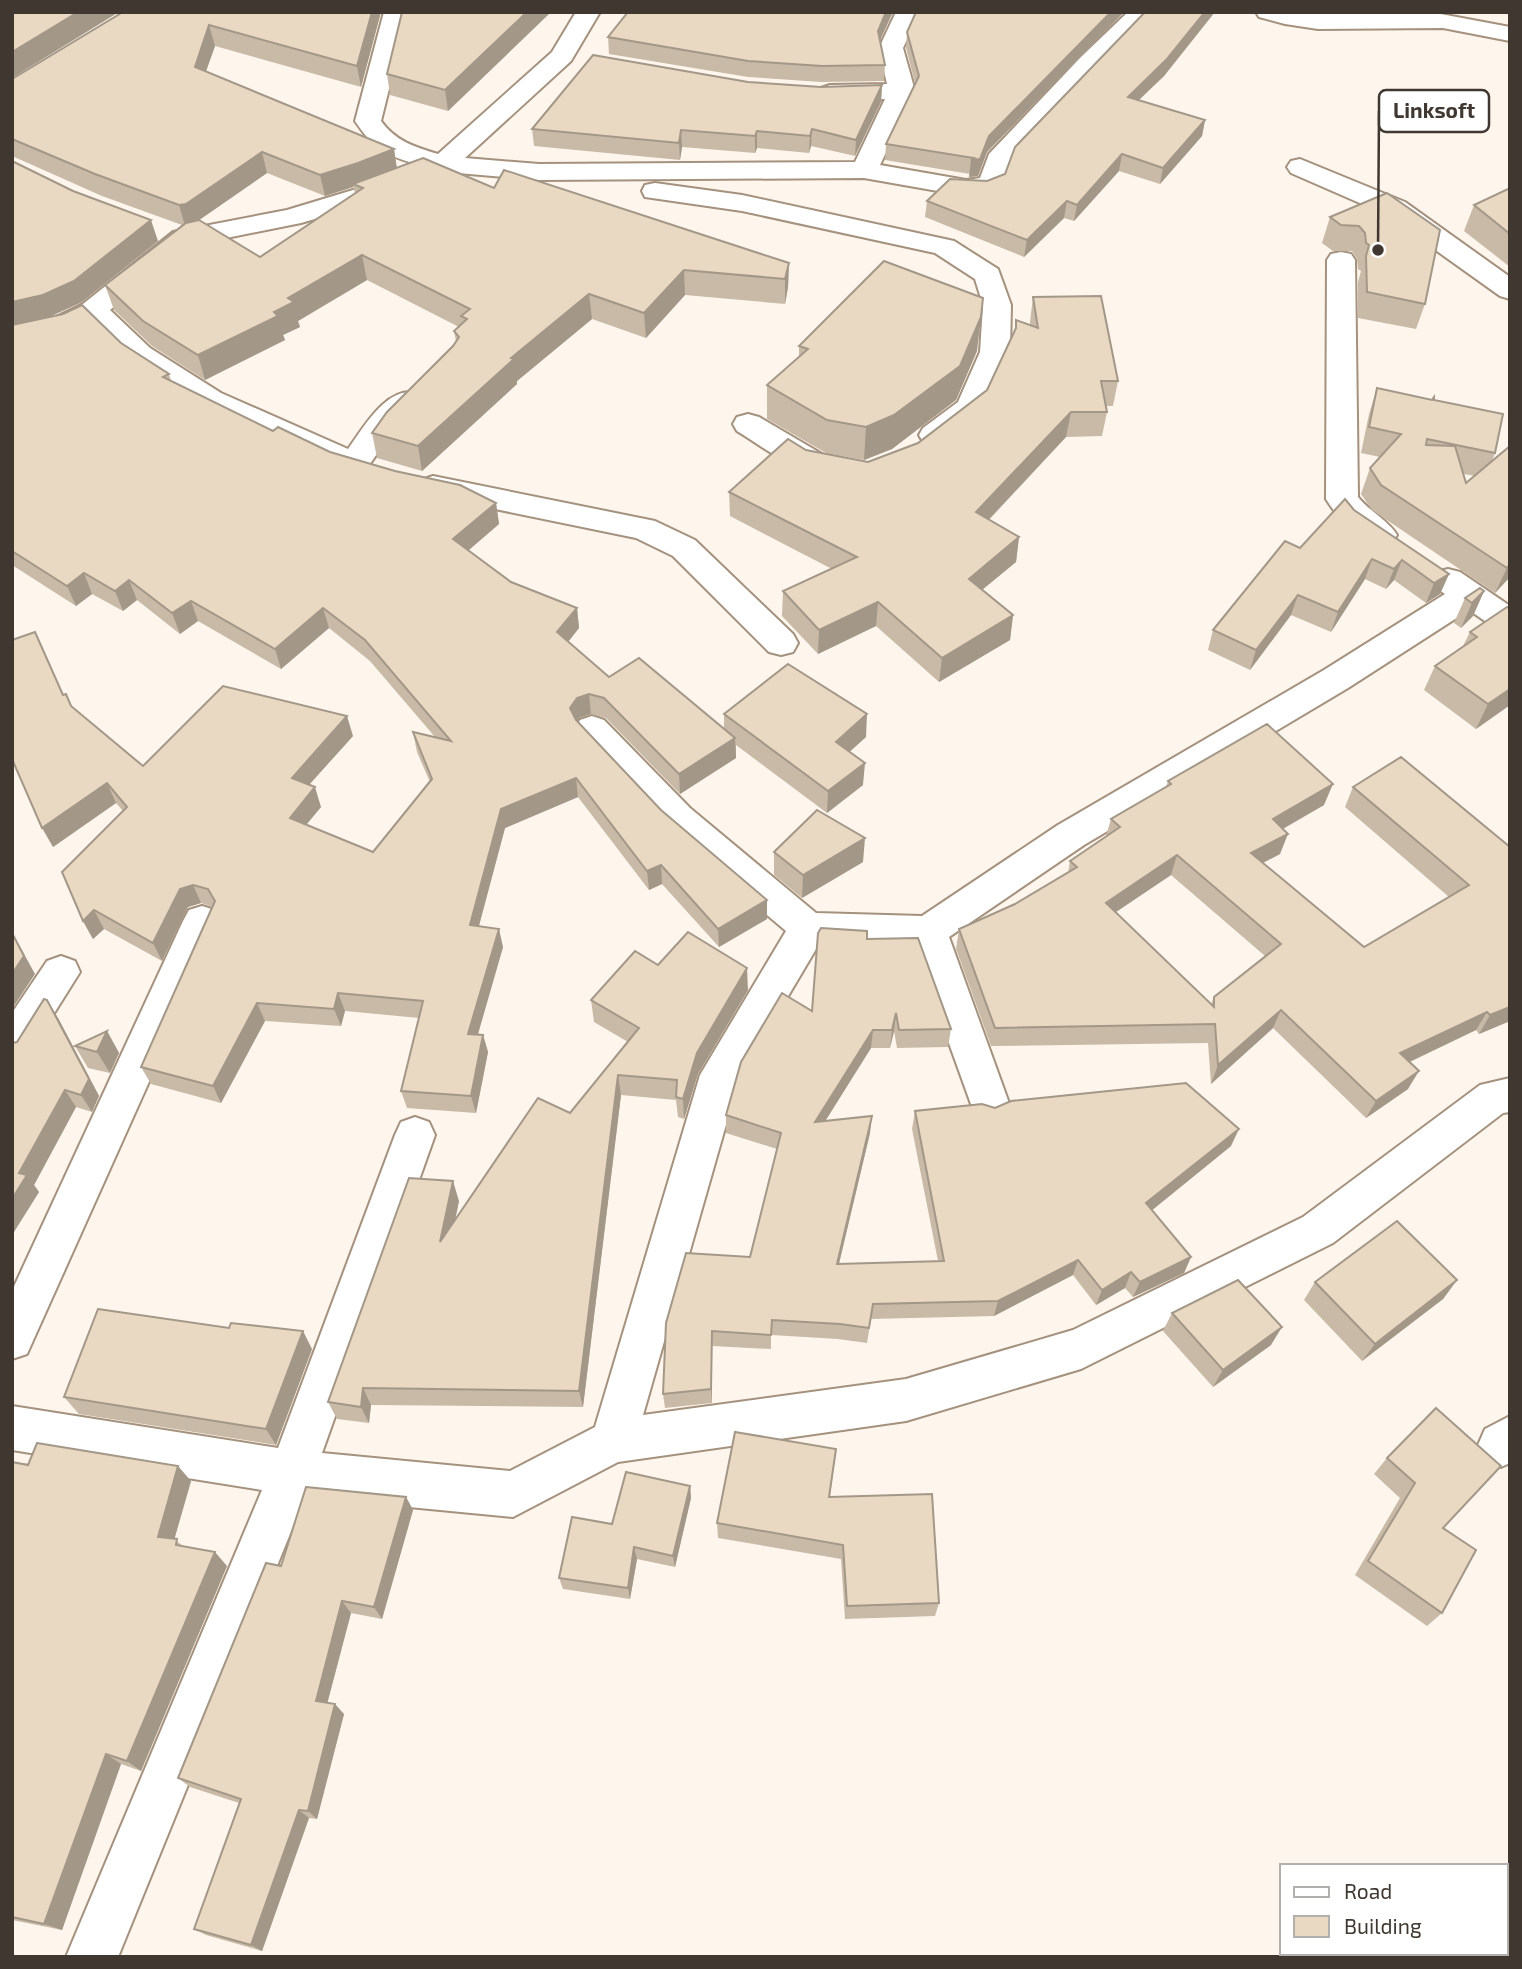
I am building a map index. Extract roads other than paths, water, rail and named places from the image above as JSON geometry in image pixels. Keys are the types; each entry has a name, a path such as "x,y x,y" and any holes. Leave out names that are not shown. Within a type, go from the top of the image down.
{"street":[{"path":"396,12 368,121 381,140 402,151 443,164 539,172 864,170 966,188 985,187 993,182 998,160 1090,62 1142,12"},
{"path":"12,336 60,327 93,310 171,233 302,214 373,193 443,164 573,58 588,12"},
{"path":"864,170 902,91 891,48 908,12"},
{"path":"1268,12 1312,23 1406,18 1479,26 1510,34"},
{"path":"809,93 902,91"},
{"path":"1300,167 1395,208 1510,290"},
{"path":"589,172 643,189 742,203 944,247 988,275 997,305 995,352 971,407 915,449"},
{"path":"1341,260 1342,499 1359,520 1510,622"},
{"path":"93,310 140,355 210,400 380,472 644,529 684,548 780,643"},
{"path":"380,472 379,428 426,381"},
{"path":"748,425 817,466 854,472"},
{"path":"592,729 677,818 808,928 928,930 1071,835 1336,679 1470,594"},
{"path":"12,1339 202,921"},
{"path":"613,1441 720,1076 808,928"},
{"path":"928,930 990,1105"},
{"path":"12,1046 61,972"},
{"path":"12,1428 292,1474 513,1494 613,1441 906,1400 1080,1348 1318,1230 1494,1097 1510,1094"},
{"path":"92,1957 292,1474 415,1135"}],"place":[{"name":"Linksoft","path":"1378,250"}]}
